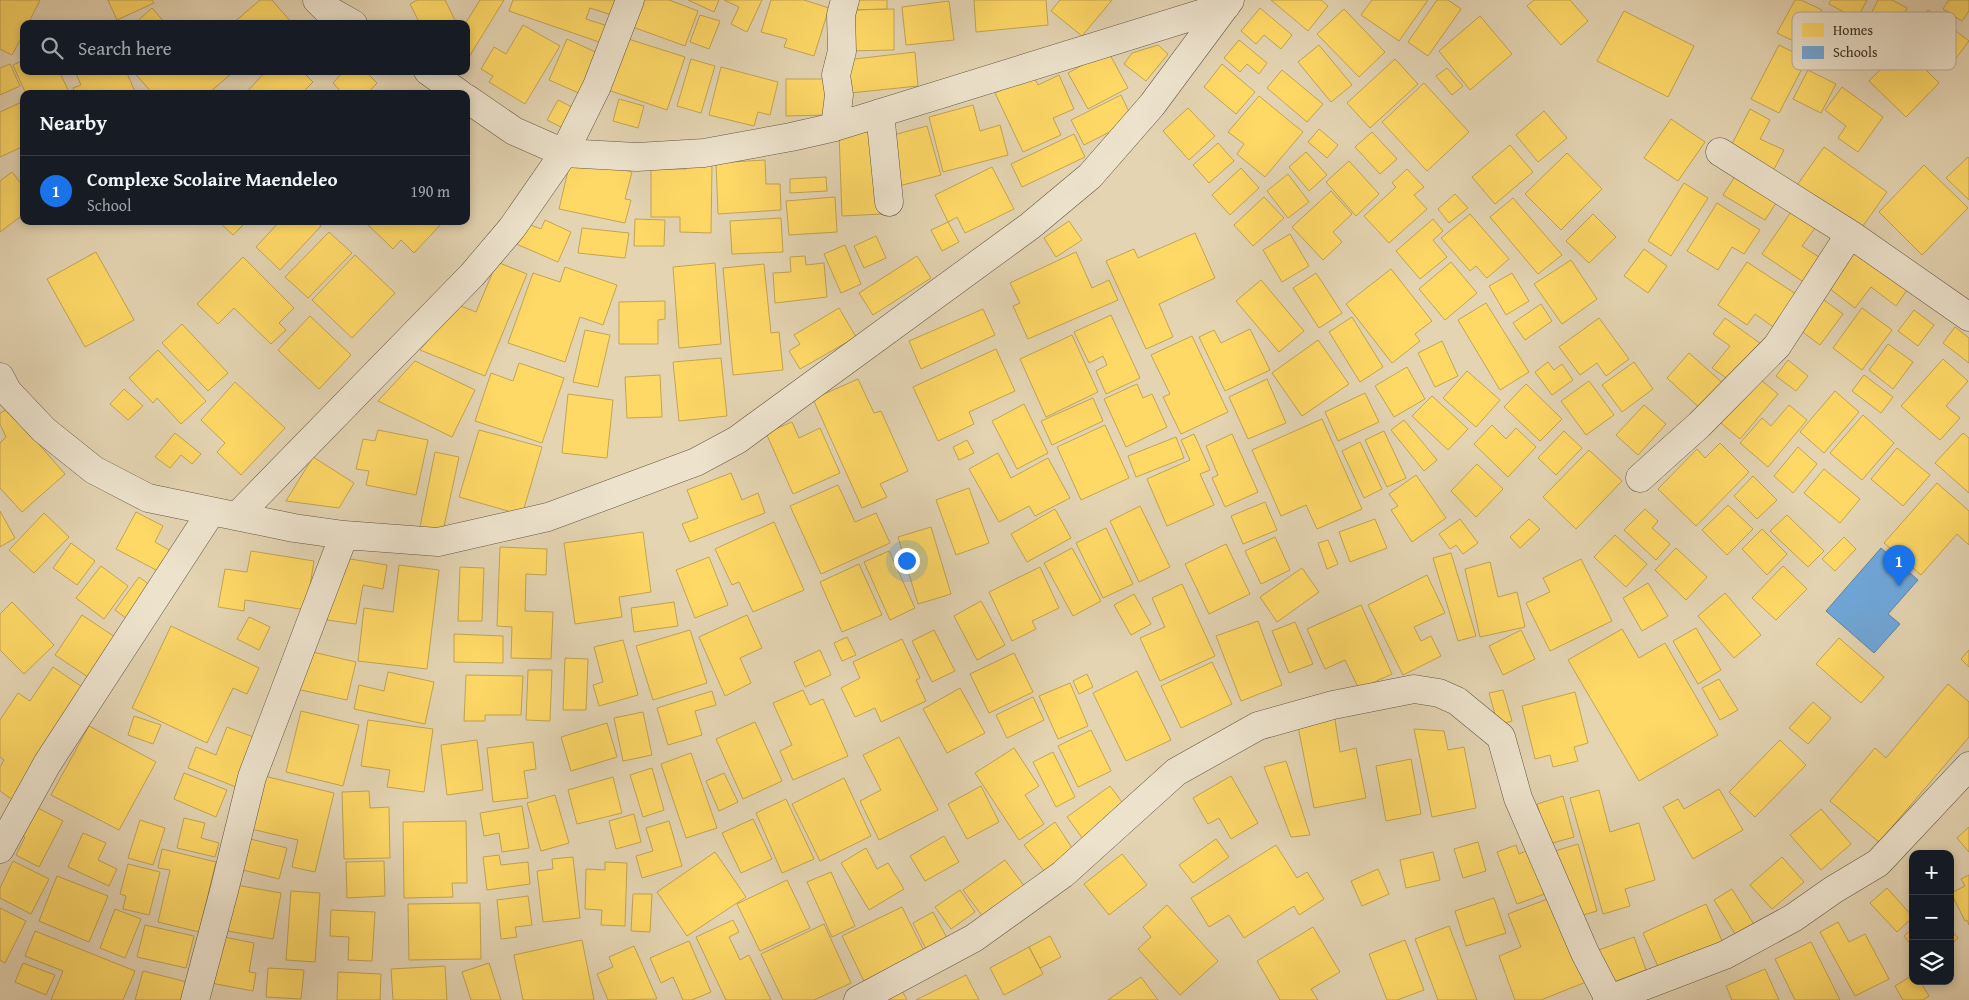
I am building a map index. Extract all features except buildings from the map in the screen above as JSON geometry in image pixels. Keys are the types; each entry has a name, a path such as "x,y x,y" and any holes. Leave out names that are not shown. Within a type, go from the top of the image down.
{"street":[{"path":"317,0 325,8 346,20"},
{"path":"0,849 46,764 224,514 472,275 512,228 564,153 597,86 630,0"},
{"path":"835,127 839,95 836,75 842,50 841,15 845,0"},
{"path":"470,101 514,131 564,153 637,157 704,153 835,127 1228,3"},
{"path":"0,377 8,392 44,430 94,470 148,498 294,528 344,535 438,542 548,517 696,462 737,440 1030,226 1090,176 1152,105 1228,3"},
{"path":"434,75 454,90"},
{"path":"880,113 889,202"},
{"path":"1720,152 1850,234 1969,317"},
{"path":"1640,478 1699,425 1776,346 1850,234"},
{"path":"195,1000 252,777 344,535"},
{"path":"858,1000 974,938 1063,874 1176,772 1258,726 1333,705 1414,688 1439,693 1457,701 1501,737 1518,798 1585,954 1608,1000 1725,955 1793,918 1832,890 1878,863 1969,766"}],"place":[{"name":"Complexe Scolaire Maendeleo","path":"1899,586"}]}
